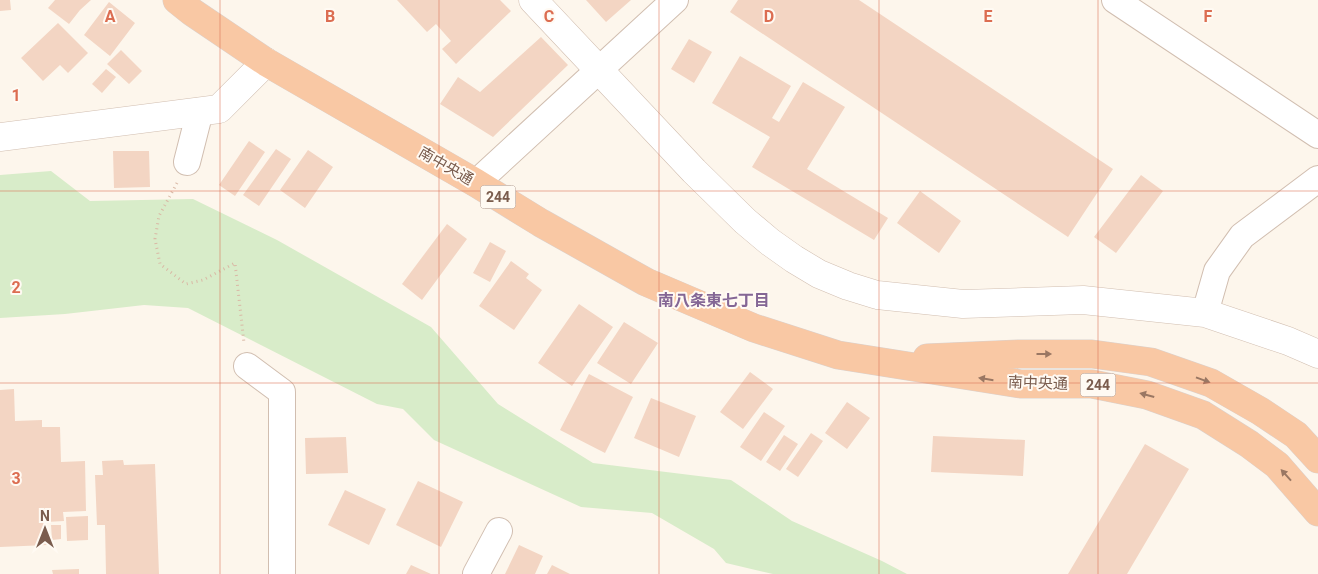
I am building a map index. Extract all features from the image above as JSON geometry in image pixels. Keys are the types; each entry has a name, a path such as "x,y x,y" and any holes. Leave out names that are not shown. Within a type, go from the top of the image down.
{"highway":[{"name":"南中央通","path":"177,0 266,62 476,183 541,223 646,282 754,328 838,355 1021,384 1092,384 1147,394 1203,415 1249,444 1277,465 1318,512"},
{"name":"南中央通","path":"838,355 930,358 1019,354 1092,354 1151,362 1211,383 1260,411 1296,434 1318,459"}],"street":[{"path":"533,0 694,171 745,221 770,242 819,274 848,286 877,294 962,304 1083,300 1205,313 1288,341 1318,354"},
{"path":"476,183 675,0"},
{"path":"1115,0 1318,135"},
{"path":"0,137 219,109 266,62"},
{"path":"187,162 200,111"},
{"path":"1205,313 1218,271 1242,236 1318,179"},
{"path":"247,366 282,392 282,574"},
{"path":"476,574 499,531"}],"path":[{"path":"187,162 158,216 155,239 160,264 186,284 203,280 235,263 247,366"}],"green space":[{"path":"51,171 90,201 193,199 277,240 431,327 498,404 593,463 731,480 792,521 907,574 773,574 726,563 714,549 652,513 581,507 434,440 403,409 377,404 188,308 144,305 65,314 0,318 0,175"}],"building":[{"path":"0,0 10,0 11,10 0,11"},
{"path":"55,0 91,0 69,24 48,8"},
{"path":"397,0 500,0 511,11 456,64 442,49 451,41 436,24 427,32"},
{"path":"586,0 631,0 606,22"},
{"path":"738,0 859,0 1113,169 1068,237 730,12"},
{"path":"109,2 135,23 110,56 84,35"},
{"path":"58,23 88,53 68,73 60,65 43,81 21,58"},
{"path":"541,37 568,65 493,137 440,104 458,77 480,92"},
{"path":"689,39 712,52 694,83 671,69"},
{"path":"121,50 142,71 129,84 107,64"},
{"path":"740,56 791,86 772,118 779,122 803,82 845,107 807,169 888,218 874,240 752,167 770,137 712,103"},
{"path":"106,69 116,77 102,93 92,84"},
{"path":"249,141 265,152 235,196 219,185"},
{"path":"276,149 291,159 259,206 243,195"},
{"path":"308,150 333,167 305,208 280,190"},
{"path":"113,151 149,151 150,187 114,188"},
{"path":"1141,175 1163,191 1116,253 1094,237"},
{"path":"920,191 961,221 939,253 897,223"},
{"path":"447,224 467,239 422,300 402,284"},
{"path":"490,242 506,251 490,282 473,273"},
{"path":"511,261 529,274 526,278 542,290 514,330 479,306"},
{"path":"579,304 613,327 572,386 538,363"},
{"path":"624,322 658,343 631,384 597,363"},
{"path":"750,372 773,389 743,429 720,412"},
{"path":"589,374 633,397 605,453 560,430"},
{"path":"14,389 15,421 42,420 42,427 60,427 61,462 85,461 86,511 63,512 64,521 46,522 47,545 0,547 0,390"},
{"path":"651,398 696,416 679,457 634,438"},
{"path":"847,402 870,418 847,449 825,433"},
{"path":"764,412 785,426 761,461 740,447"},
{"path":"811,433 823,441 798,477 786,469"},
{"path":"784,435 798,444 780,471 766,462"},
{"path":"933,436 1025,440 1023,476 931,472"},
{"path":"346,437 348,473 306,474 305,438"},
{"path":"1145,444 1189,469 1127,574 1068,574"},
{"path":"123,460 124,465 155,464 159,574 106,574 105,525 97,525 95,475 103,475 102,461"},
{"path":"418,481 463,502 441,547 396,525"},
{"path":"345,490 386,509 369,545 328,525"},
{"path":"88,516 88,540 67,541 66,517"},
{"path":"51,525 61,525 61,539 52,540"},
{"path":"519,545 543,556 535,574 505,574"},
{"path":"411,565 431,574 406,574"},
{"path":"552,565 570,574 547,574"},
{"path":"79,569 79,574 53,574 52,570"}],"district":[{"name":"南八条東七丁目","path":"714,300"}]}
